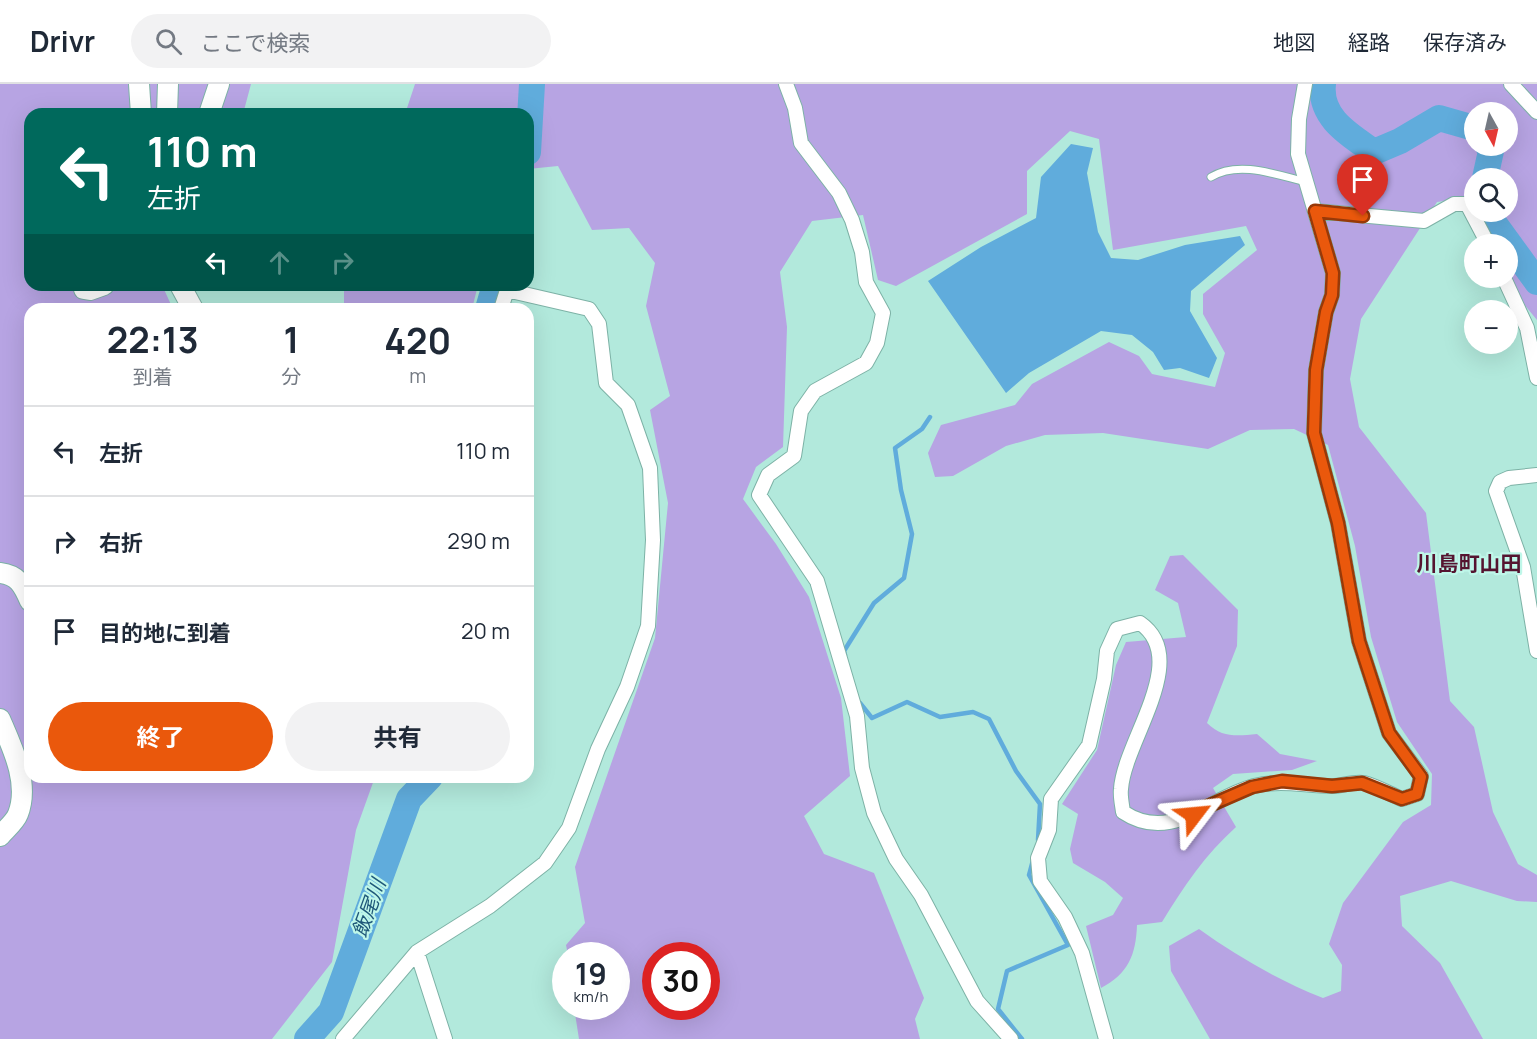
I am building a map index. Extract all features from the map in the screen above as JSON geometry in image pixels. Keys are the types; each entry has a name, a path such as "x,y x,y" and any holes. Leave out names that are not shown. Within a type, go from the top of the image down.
{"main road":[{"path":"139,84 141,108"},
{"path":"166,108 168,84"},
{"path":"210,108 219,84"},
{"path":"0,573 11,574 24,586"},
{"path":"0,719 17,760 21,791 18,815 0,836"}],"street":[{"path":"786,84 795,108 801,143 839,193 852,220 862,252 866,282 883,313 877,343 866,363 815,391 801,411 794,456 768,475 759,495 817,581 857,716 862,768 874,813 896,859 921,895 977,1001 1011,1039"},
{"path":"1106,1039 1082,952 1065,917 1040,881 1038,858 1049,830 1051,799 1089,745 1104,679 1107,651 1117,629 1140,623 1152,631 1160,649 1158,676 1121,788 1123,812 1136,820 1149,824 1182,819 1252,787 1282,781 1332,786 1362,783 1402,799 1417,794 1421,777 1389,733 1359,641 1338,523 1314,433 1316,370 1326,312 1332,295 1333,273 1298,154 1299,119 1305,84"},
{"path":"1511,84 1537,112"},
{"path":"1315,211 1424,221 1454,204 1467,204 1483,234"},
{"path":"1509,288 1527,328 1537,378"},
{"path":"343,1039 417,952 490,906 544,863 569,828 598,749 627,687 648,626 654,540 650,468 628,405 606,383 599,324 589,309 511,291"},
{"path":"1537,475 1509,478 1500,482 1496,491 1523,567 1537,651"},
{"path":"417,952 445,1039"}],"lane":[{"path":"1211,177 1220,171 1241,169 1306,182"}],"shaded area":[{"path":"0,84 251,84 245,108 24,108 24,291 165,291 170,303 24,303 24,783 373,783 356,830 332,962 272,1039 0,1039"},
{"path":"415,84 1537,84 1537,320 1511,288 1518,288 1518,234 1490,234 1485,222 1518,222 1518,168 1464,168 1464,198 1437,202 1361,319 1350,379 1359,427 1426,513 1450,701 1474,727 1493,812 1518,864 1537,875 1537,902 1517,901 1451,881 1400,896 1402,926 1440,963 1483,1039 1210,1039 1171,971 1169,946 1199,929 1259,967 1306,991 1323,998 1341,991 1342,965 1329,944 1343,903 1403,822 1431,805 1432,774 1397,722 1371,637 1355,546 1328,445 1294,429 1250,430 1208,449 1103,433 1045,435 1006,446 953,476 935,477 928,453 941,425 1015,405 1032,384 1109,342 1139,356 1152,374 1215,387 1225,353 1203,314 1203,294 1257,250 1246,226 1113,250 1099,139 1070,131 1027,171 1027,214 896,286 878,280 863,215 812,221 780,272 787,327 783,447 756,467 743,499 776,544 809,597 841,698 850,776 804,816 824,854 874,873 924,998 915,1019 920,1039 579,1039 576,1020 630,1020 630,942 569,942 585,923 575,867 655,638 668,503 650,410 670,396 646,306 655,263 629,228 592,230 558,166 534,168 534,108 407,108"},
{"path":"344,291 476,291 474,303 344,303"},
{"path":"1183,555 1238,610 1237,646 1207,723 1224,734 1257,734 1280,754 1317,761 1292,770 1233,774 1213,788 1236,827 1214,849 1196,872 1162,922 1137,925 1135,946 1129,962 1118,976 1101,988 1086,926 1113,915 1123,898 1105,882 1073,863 1070,849 1078,814 1062,804 1097,750 1116,665 1126,642 1186,637 1178,603 1155,590 1170,556"}],"water":[{"path":"1071,144 1093,148 1087,173 1098,232 1111,258 1138,260 1185,245 1240,236 1245,245 1191,291 1190,311 1217,358 1209,378 1180,368 1164,370 1153,352 1132,335 1101,331 1029,373 1006,393 928,281 981,247 1036,218 1041,177"}],"waterway":[{"name":"飯尾川","path":"531,108 532,84"},
{"path":"1323,84 1323,96 1331,116 1346,132 1374,152 1400,141 1439,118 1464,125"},
{"path":"1487,168 1490,156"},
{"path":"1493,222 1537,282"},
{"name":"飯尾川","path":"490,303 493,291"},
{"path":"845,655 844,651 874,603 904,578 912,534 901,490 895,448 922,429 930,417"},
{"path":"860,703 872,718 907,702 940,717 973,712 989,719 1016,771 1040,804 1038,840"},
{"name":"飯尾川","path":"307,1039 331,1012 409,799 424,783"},
{"path":"1022,1039 998,1009 1007,971 1068,945 1029,875 1033,860"}],"district":[{"name":"川島町山田","path":"1469,564"}],"route":[{"path":"1194,815 1206,807 1252,787 1282,781 1332,786 1362,783 1402,799 1417,794 1421,777 1389,733 1359,641 1338,523 1314,433 1316,370 1326,312 1332,295 1333,273 1315,211 1363,216"}]}
